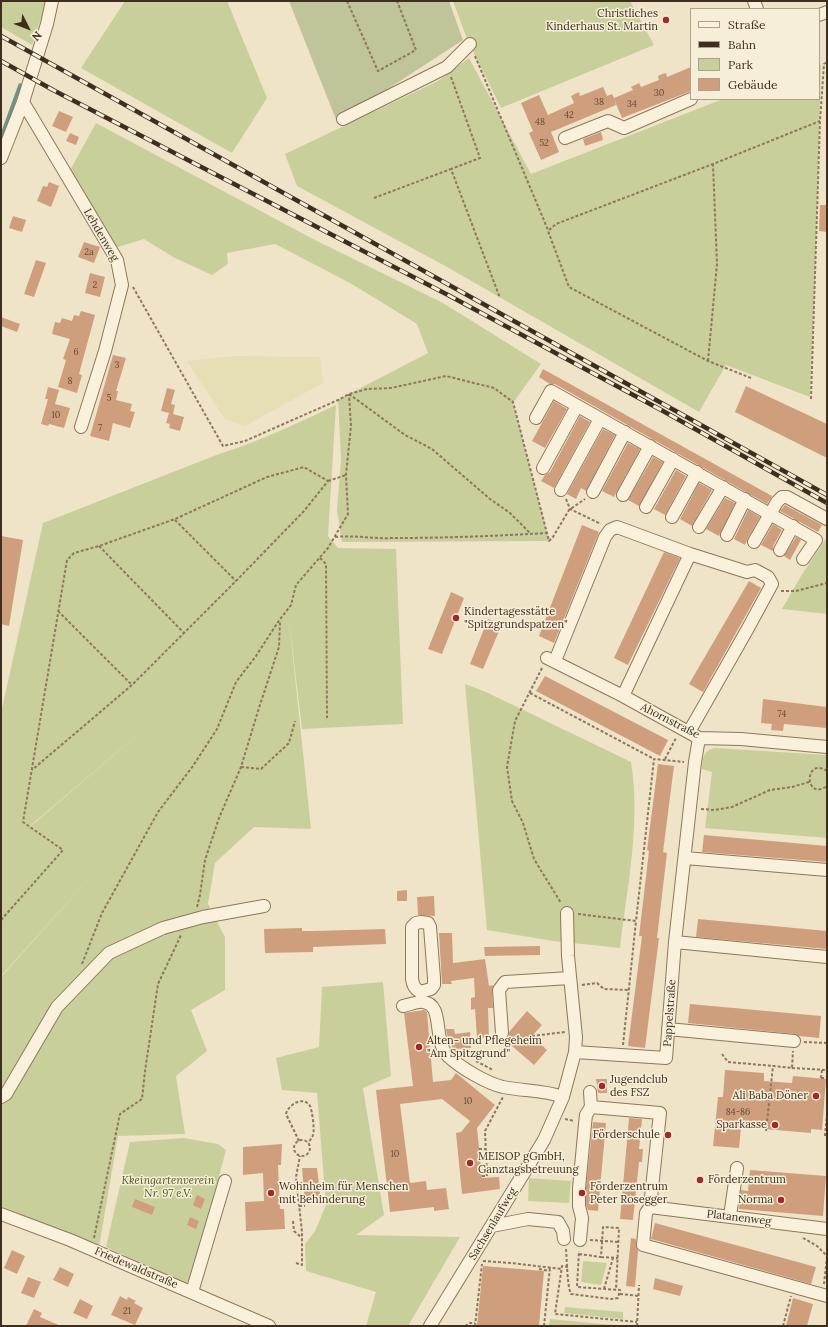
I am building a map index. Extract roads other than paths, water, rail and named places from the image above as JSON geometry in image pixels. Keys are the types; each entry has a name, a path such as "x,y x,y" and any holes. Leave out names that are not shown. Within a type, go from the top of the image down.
{"street":[{"path":"1,158 23,102 47,24 52,1"},
{"path":"343,119 447,67 470,44"},
{"path":"565,138 608,121 624,128 690,99"},
{"name":"Lehdenweg","path":"23,102 117,260 122,285 105,351 81,426"},
{"path":"536,418 551,391 816,540 803,559"},
{"path":"543,468 577,406"},
{"path":"561,490 600,419"},
{"path":"593,492 625,432"},
{"path":"623,495 650,446"},
{"path":"646,507 673,459"},
{"path":"672,517 697,472"},
{"path":"699,527 723,487"},
{"path":"754,542 770,513 782,497 787,497 827,519"},
{"path":"727,535 745,499"},
{"path":"780,550 793,526"},
{"name":"Ahornstraße","path":"690,554 617,527 610,530 604,537 551,659 690,733 827,747"},
{"path":"623,696 690,554 747,572 754,570 768,577 772,584 690,733"},
{"name":"Pappelstraße","path":"575,1052 666,1058 676,942 695,762 690,733"},
{"path":"685,858 827,870"},
{"path":"1,1097 6,1094 57,1007 109,953 163,928 193,920 264,906"},
{"path":"567,913 568,956 576,1030 575,1052"},
{"path":"402,1006 423,1002 425,997 434,985 430,927 428,923 416,923 412,927 412,979 413,985 416,989 420,992 425,997 430,1004 434,1007 437,1014 438,1035 442,1048 447,1054 480,1078 506,1087 551,1093 563,1097"},
{"path":"676,942 827,957"},
{"path":"502,1033 499,990 505,982 571,982"},
{"path":"668,1029 797,1041"},
{"name":"Sachsenlaufweg","path":"430,1326 544,1140 563,1097 575,1052"},
{"path":"585,1240 579,1206 579,1188 586,1115 591,1108 590,1092"},
{"path":"591,1108 660,1113 650,1207 646,1213 643,1245 825,1296"},
{"path":"730,1216 737,1168"},
{"path":"192,1292 225,1181"},
{"name":"Platanenweg","path":"650,1207 827,1229"},
{"name":"Friedewaldstraße","path":"1,1214 70,1240 269,1326"},
{"path":"492,1226 528,1219 558,1222 563,1230 564,1239"}],"waterway":[{"path":"1,138 20,85"}],"railway":[{"path":"1,36 827,495"},
{"path":"1,61 53,90 448,295 663,411 827,503"}],"place":[{"name":"Christliches Kinderhaus St. Martin","path":"666,20"},
{"name":"Kindertagesstätte \"Spitzgrundspatzen\"","path":"456,618"},
{"name":"Alten- und Pflegeheim \"Am Spitzgrund\"","path":"419,1047"},
{"name":"Jugendclub des FSZ","path":"602,1086"},
{"name":"Ali Baba Döner","path":"816,1096"},
{"name":"Sparkasse","path":"775,1125"},
{"name":"Förderschule","path":"668,1135"},
{"name":"MEISOP gGmbH, Ganztagsbetreuung","path":"470,1163"},
{"name":"Förderzentrum","path":"700,1180"},
{"name":"Wohnheim für Menschen mit Behinderung","path":"271,1193"},
{"name":"Förderzentrum Peter Rosegger","path":"582,1193"},
{"name":"Norma","path":"781,1200"}],"park label":[{"name":"Kkeingartenverein Nr. 97 e.V.","path":"168,1187"}]}
